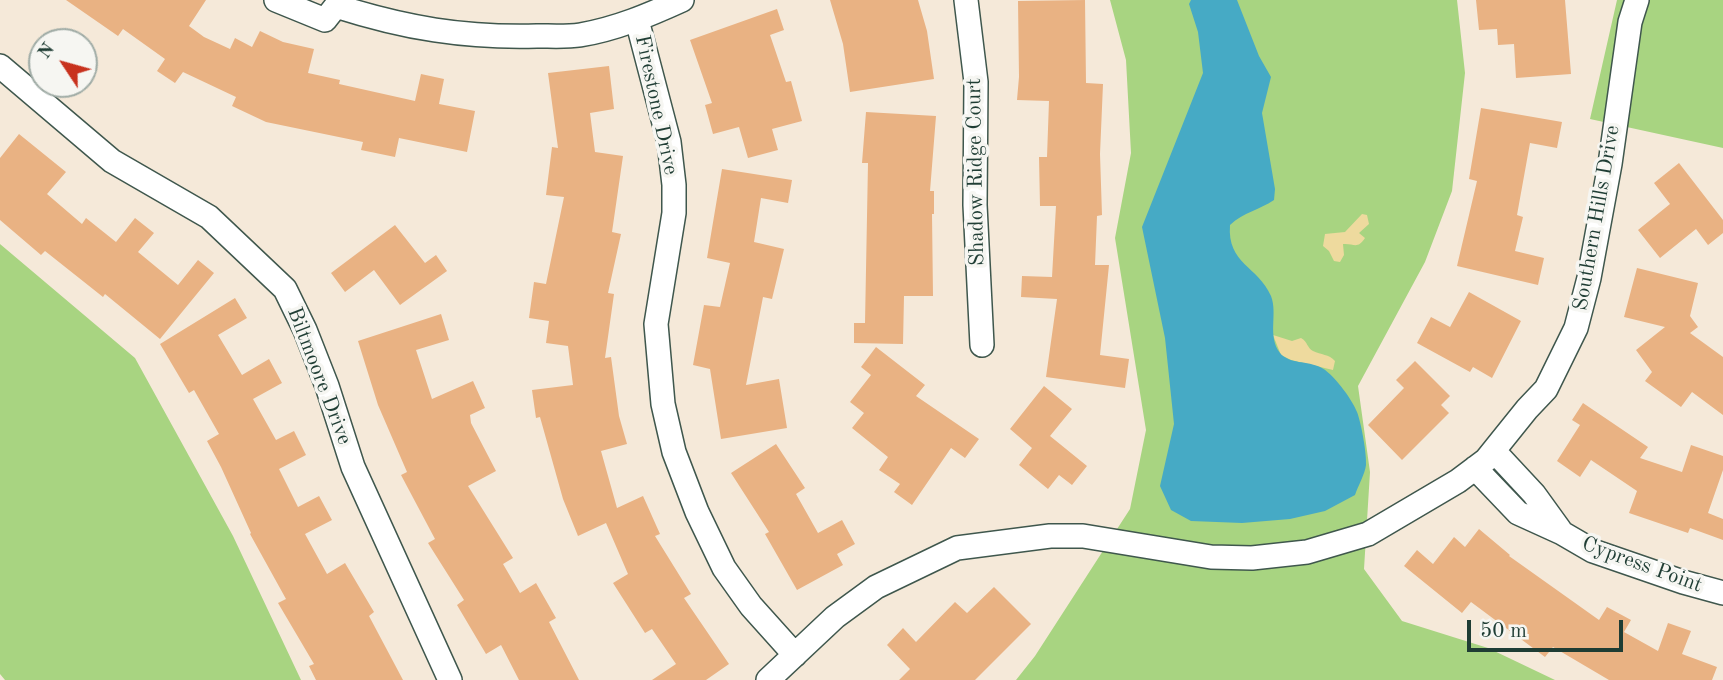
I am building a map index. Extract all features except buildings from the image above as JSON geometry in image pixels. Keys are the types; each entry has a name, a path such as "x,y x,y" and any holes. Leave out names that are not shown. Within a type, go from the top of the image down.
{"street":[{"path":"276,0 325,20 336,6 383,21 438,32 503,37 579,35 637,20 682,0"},
{"name":"Shadow Ridge Court","path":"966,0 976,82 975,205 982,345"},
{"name":"Southern Hills Drive","path":"768,680 835,617 876,587 957,548 1050,536 1083,536 1211,557 1252,558 1307,552 1368,534 1475,468 1494,451 1546,389 1576,328 1589,278 1630,22 1637,0"},
{"name":"Firestone Drive","path":"637,20 669,142 674,185 674,213 656,324 663,404 674,452 697,512 724,568 751,606 795,655"},
{"name":"Biltmoore Drive","path":"0,66 112,161 209,218 285,289 327,386 353,467 450,680"},
{"name":"Cypress Point","path":"1494,451 1534,494 1562,533"},
{"name":"Cypress Point","path":"1475,468 1518,513 1562,533 1592,551 1723,593"}],"green space":[{"path":"1110,0 1457,0 1465,73 1452,191 1425,262 1358,386 1370,472 1364,569 1402,621 1488,648 1555,680 1016,680 1035,656 1130,509 1146,430 1115,238 1131,153 1126,60"},
{"path":"1617,0 1723,0 1723,148 1590,119"},
{"path":"0,244 135,358 233,536 301,680 5,680 0,674"}],"sand":[{"path":"1362,214 1367,215 1369,224 1359,233 1365,238 1357,245 1343,244 1344,255 1340,262 1334,261 1323,246 1325,234 1345,232"},
{"path":"1273,335 1292,341 1301,338 1311,350 1335,361 1333,370 1281,355"}],"water":[{"path":"1191,0 1237,0 1259,56 1271,77 1262,113 1275,189 1274,200 1230,225 1233,248 1271,296 1274,339 1280,353 1288,359 1320,367 1341,386 1359,417 1366,453 1366,465 1355,495 1325,511 1290,519 1242,523 1191,521 1171,510 1160,486 1174,424 1165,338 1142,227 1203,73 1198,32 1189,4"}]}
